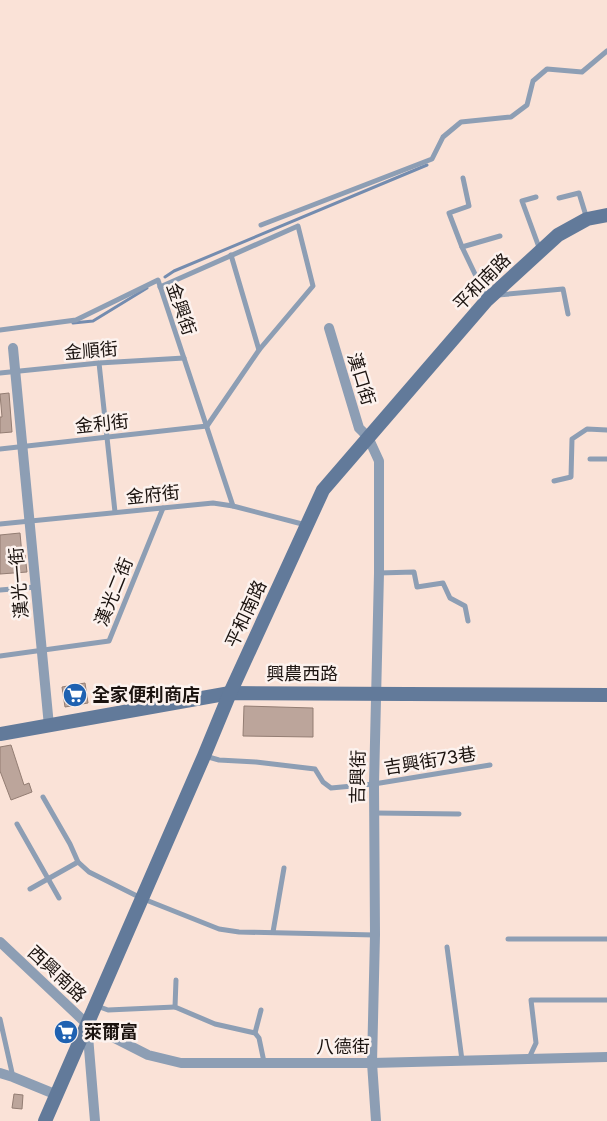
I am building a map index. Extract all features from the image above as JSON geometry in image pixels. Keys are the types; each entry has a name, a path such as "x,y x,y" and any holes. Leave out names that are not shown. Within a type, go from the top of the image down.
{"main road":[{"name":"平和南路","path":"45,1121 230,694 323,490 490,298 558,235 587,220 607,215"},
{"name":"興農西路","path":"0,734 230,694 607,695"}],"street":[{"name":"漢口街","path":"329,328 359,428 368,437"},
{"name":"漢光一街","path":"14,348 49,726"},
{"name":"吉興街","path":"368,437 379,461 379,573 374,784 375,935 372,1063 376,1121"},
{"name":"西興南路","path":"0,942 87,1024 95,1121"},
{"name":"八德街","path":"87,1024 148,1055 181,1063 372,1063 607,1057"},
{"path":"0,1073 57,1095"}],"lane":[{"path":"260,225 432,160 443,137 461,122 511,117 527,105 533,81 546,69 582,72 607,51"},
{"path":"462,178 469,206 449,213 462,247 490,298 563,289 568,314"},
{"path":"559,198 579,193 587,220"},
{"path":"536,196 522,201 540,251"},
{"path":"160,287 298,226 313,286 259,350 207,426"},
{"path":"462,247 500,236"},
{"path":"231,255 259,350"},
{"name":"金興街","path":"0,330 76,320 158,280 233,506"},
{"name":"金順街","path":"0,373 184,358"},
{"path":"99,364 116,512"},
{"name":"金利街","path":"0,449 207,426"},
{"path":"554,481 571,477 572,439 587,430 607,430"},
{"path":"590,459 607,459"},
{"name":"金府街","path":"0,524 213,503 233,506 306,525"},
{"name":"漢光二街","path":"0,656 109,640 163,508"},
{"path":"379,573 414,572 418,587 443,583 450,598 465,606 468,621"},
{"path":"0,590 36,586"},
{"name":"吉興街73巷","path":"204,756 219,760 315,769 323,782 331,788 374,784 490,765"},
{"path":"43,796 78,862 89,872 141,898 219,929 239,932 375,935"},
{"path":"374,813 459,814"},
{"path":"17,824 59,898"},
{"path":"30,889 78,862"},
{"path":"273,932 284,868"},
{"path":"508,940 607,939"},
{"path":"447,947 462,1060"},
{"path":"175,1007 176,980"},
{"path":"529,1059 536,1043 531,1000 607,1000"},
{"path":"96,1006 108,1010 175,1007 215,1024 255,1034 259,1038 264,1062"},
{"path":"255,1034 261,1010"},
{"path":"0,1019 13,1077"}],"building":[{"path":"9,393 12,432 0,433 0,417 2,417 0,394"},
{"path":"20,533 22,555 25,555 27,572 0,574 0,535"},
{"name":"全家便利商店","path":"85,683 88,703 65,707 62,687"},
{"path":"244,706 313,708 313,737 243,736"},
{"path":"11,745 24,785 29,783 32,792 11,800 0,771 0,747"},
{"path":"14,1094 23,1095 22,1109 12,1108"}],"waterway":[{"path":"165,277 174,271 427,165"},
{"path":"73,323 93,321 147,288"}],"place":[{"name":"全家便利商店","path":"75,695"},
{"name":"萊爾富","path":"66,1032"}]}
